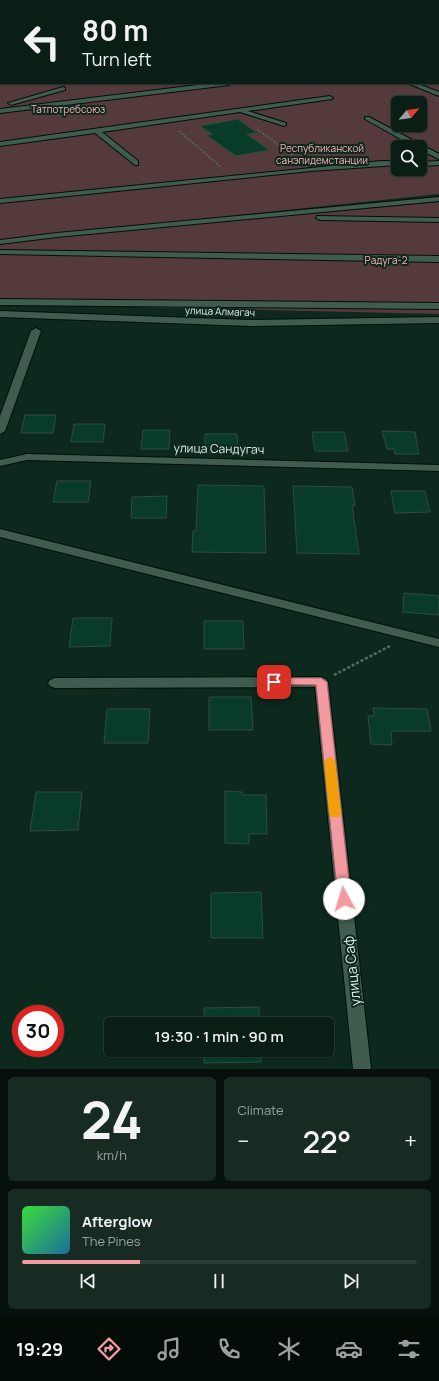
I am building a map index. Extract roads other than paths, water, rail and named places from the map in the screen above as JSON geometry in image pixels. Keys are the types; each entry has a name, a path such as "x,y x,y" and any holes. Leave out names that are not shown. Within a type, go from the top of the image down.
{"street":[{"path":"0,111 221,84"},
{"path":"413,84 439,94"},
{"path":"0,108 7,104 63,89"},
{"path":"0,144 330,98"},
{"path":"235,111 284,124"},
{"path":"367,118 439,157"},
{"path":"97,131 135,162"},
{"path":"0,201 311,169 391,163"},
{"path":"427,164 439,163"},
{"path":"0,242 57,235 439,199"},
{"path":"320,218 439,220"},
{"path":"0,252 439,259"},
{"path":"0,302 439,306"},
{"name":"улица Алмагач","path":"0,314 250,323 439,320"},
{"path":"0,431 36,331"},
{"name":"улица Сандугач","path":"0,463 27,457 439,468"},
{"path":"0,533 439,643"},
{"name":"улица Саф","path":"55,683 321,682 362,1069"}],"park label":[{"name":"Татпотребсоюз","path":"68,109"},
{"name":"Республиканской санэпидемстанции","path":"322,154"},
{"name":"Радуга-2","path":"386,260"}]}
